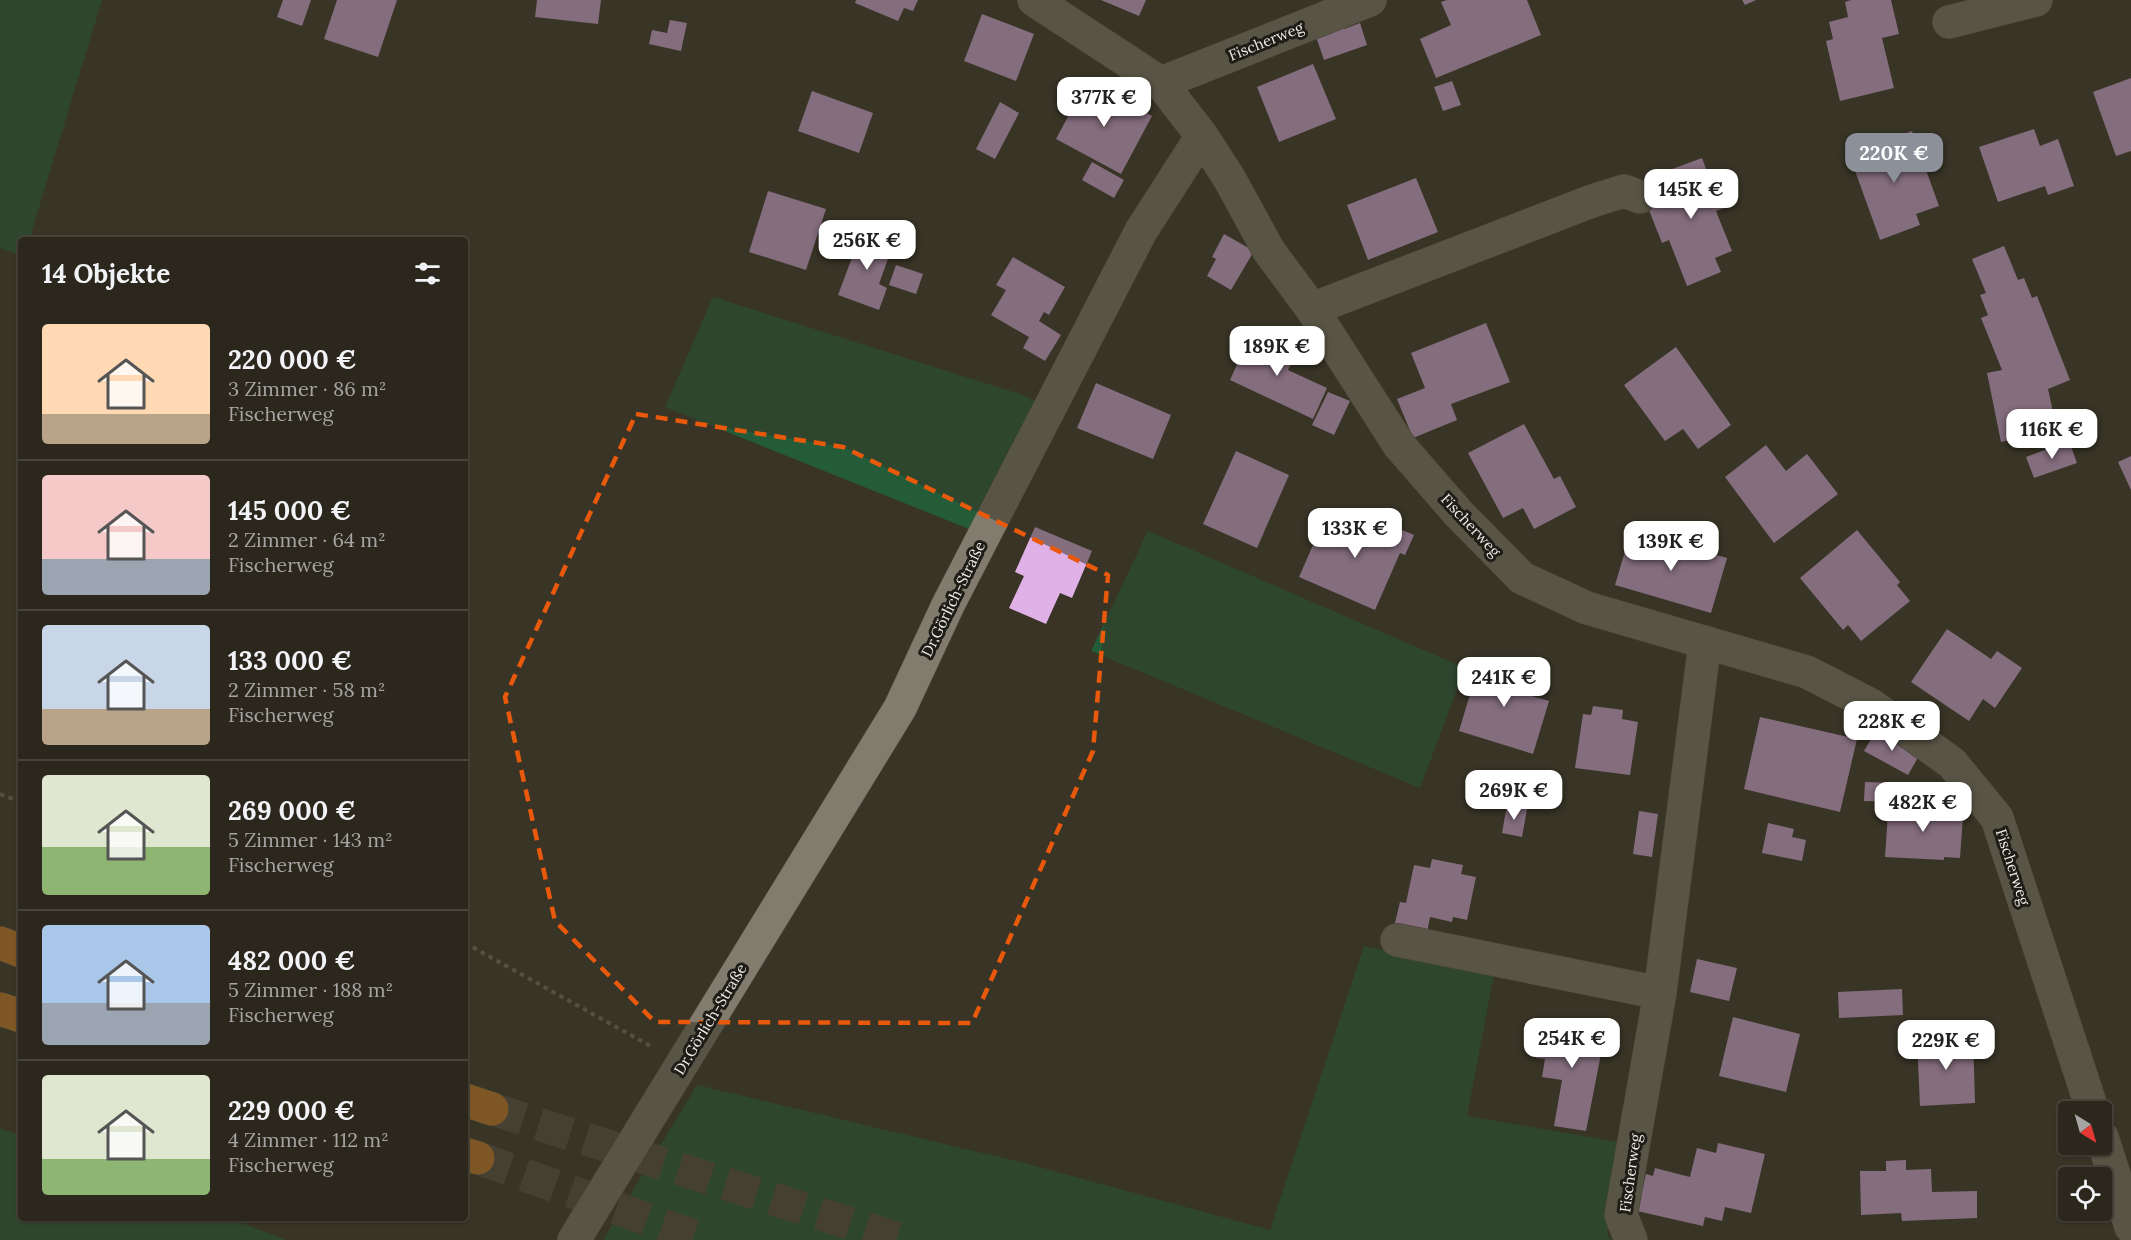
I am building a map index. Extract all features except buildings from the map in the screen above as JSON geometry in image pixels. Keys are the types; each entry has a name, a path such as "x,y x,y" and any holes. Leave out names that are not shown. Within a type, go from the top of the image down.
{"highway":[{"path":"0,943 18,950"},
{"path":"0,1009 18,1015"}],"street":[{"path":"1034,0 1161,83 1202,136"},
{"name":"Fischerweg","path":"1161,83 1370,0"},
{"path":"1949,22 2036,0"},
{"name":"Fischerweg","path":"1202,136 1229,178 1269,251 1312,309 1399,445 1459,514 1522,578 1587,608 1808,672 1871,705 1952,763 1997,818 2089,1101"},
{"name":"Dr.Görlich-Straße","path":"574,1240 684,1064 900,708 948,605 1141,231 1202,136"},
{"path":"1312,309 1592,201 1624,191 1640,197"},
{"name":"Fischerweg","path":"1631,1240 1621,1215 1660,993 1706,642"},
{"path":"1397,940 1660,993"},
{"path":"2108,1155 2131,1227"}],"path":[{"path":"0,794 18,801"},
{"path":"468,945 684,1064"}],"highlighted area":[{"path":"636,414 843,447 1108,575 1093,751 972,1023 655,1022 555,921 505,697"}],"green space":[{"path":"0,0 102,0 30,237 18,237 18,255 0,248"},
{"path":"713,297 1023,395 1037,402 969,529 665,407"},
{"path":"1148,531 1465,668 1420,788 1091,651"},
{"path":"1364,946 1494,974 1467,1116 1623,1143 1607,1233 1610,1240 603,1240 697,1085 1024,1163 1270,1230"},
{"path":"0,1128 18,1135 18,1221 237,1221 286,1240 0,1240"}],"tunnel":[{"path":"492,1109 902,1240"},
{"path":"478,1158 705,1240"}]}
